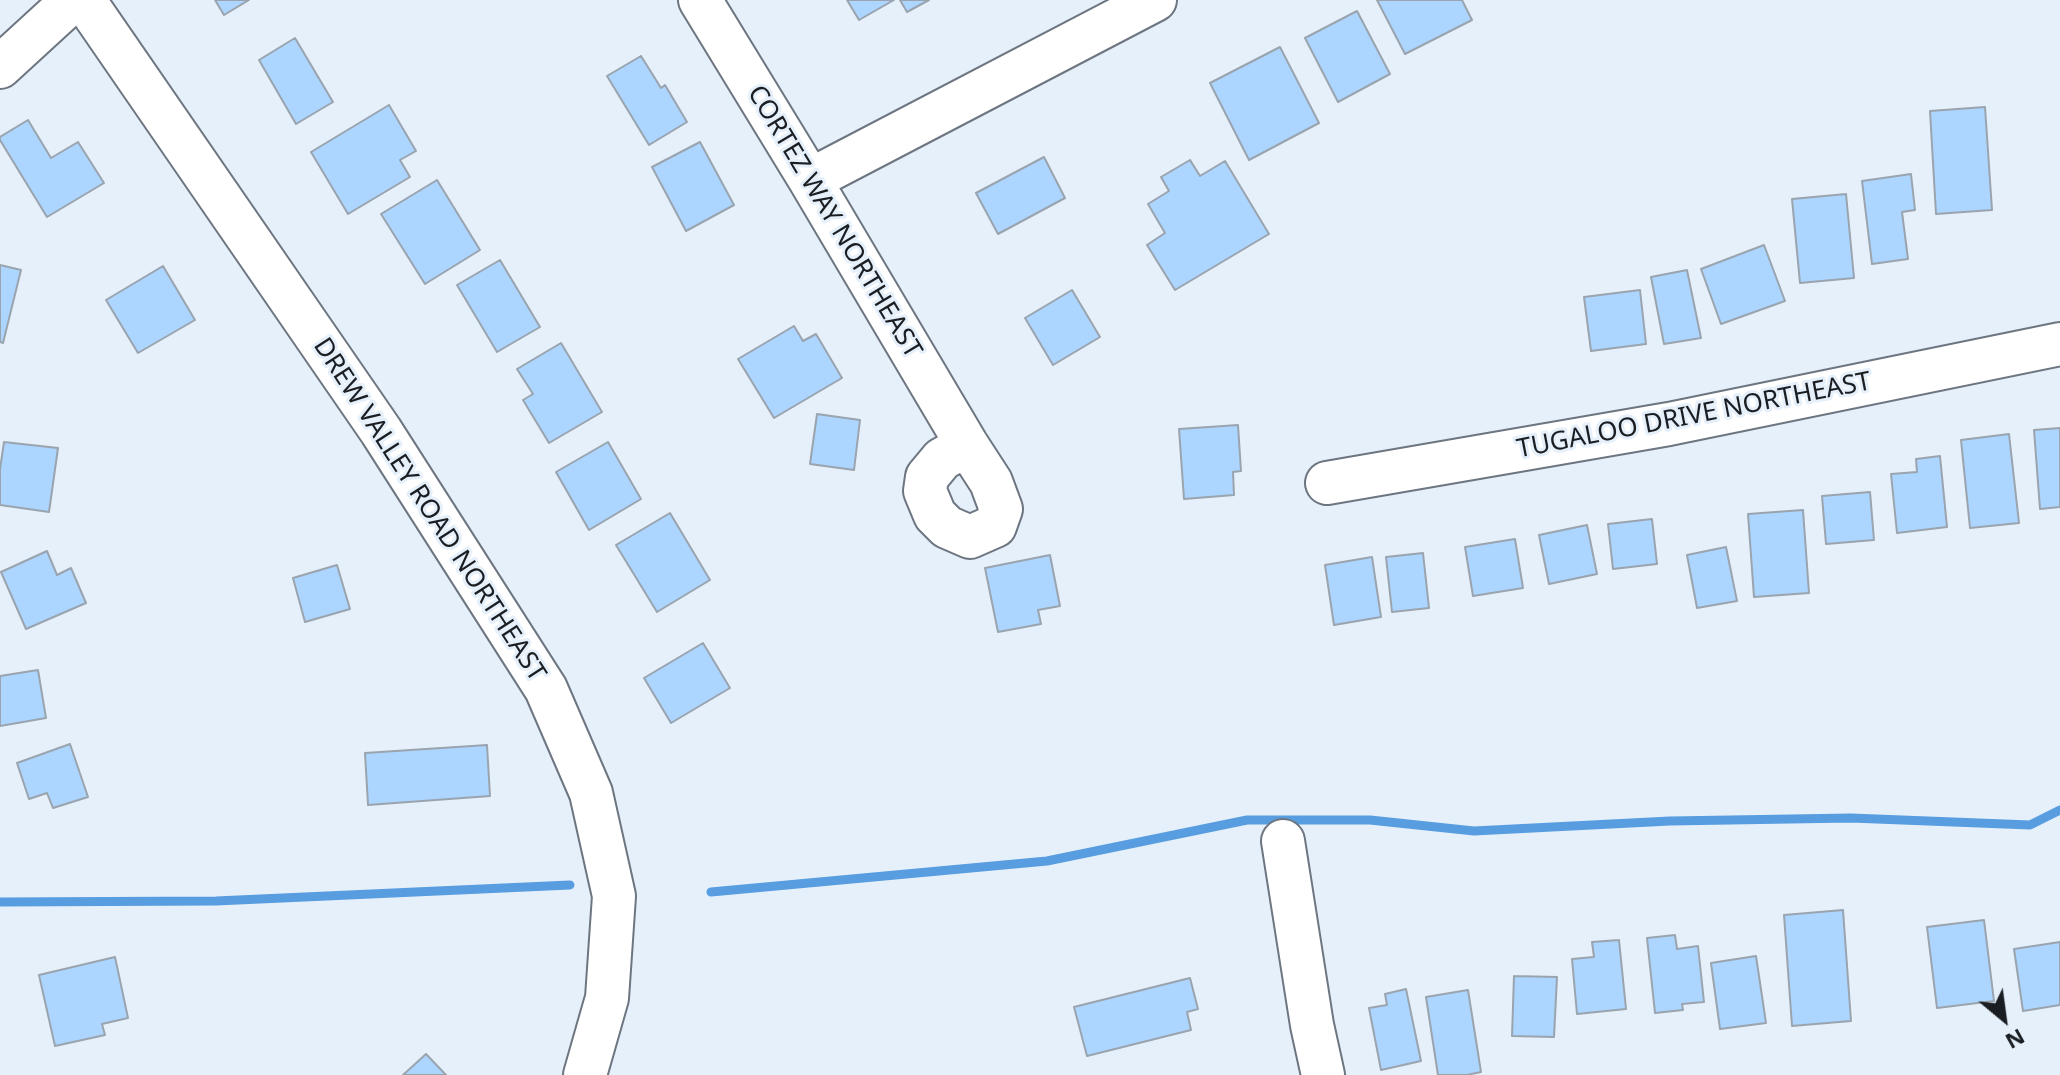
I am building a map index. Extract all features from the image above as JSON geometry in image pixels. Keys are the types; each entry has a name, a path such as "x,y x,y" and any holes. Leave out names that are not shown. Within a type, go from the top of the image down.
{"street":[{"path":"0,67 73,0"},
{"name":"DREW VALLEY ROAD NORTHEAST","path":"84,0 381,431 546,689 591,793 614,896 607,998 585,1075"},
{"name":"CORTEZ WAY NORTHEAST","path":"700,0 967,445"},
{"path":"810,180 1155,0"},
{"name":"TUGALOO DRIVE NORTHEAST","path":"1327,483 1669,424 2060,344"},
{"path":"1283,841 1312,1025 1323,1075"}],"building":[{"path":"215,0 249,0 224,15"},
{"path":"847,0 894,0 859,20"},
{"path":"900,0 929,0 907,12"},
{"path":"1377,0 1462,0 1472,20 1405,54"},
{"path":"1357,11 1390,74 1338,102 1305,38"},
{"path":"295,38 333,102 296,124 259,60"},
{"path":"1280,47 1319,123 1249,160 1210,83"},
{"path":"641,56 661,88 665,85 687,122 649,145 607,76"},
{"path":"389,105 416,151 400,160 410,177 348,214 311,152"},
{"path":"1985,107 1992,210 1936,214 1930,111"},
{"path":"28,120 51,158 78,142 104,183 47,217 0,140 0,137"},
{"path":"700,142 734,205 686,231 652,167"},
{"path":"1044,157 1065,198 998,234 976,193"},
{"path":"1190,160 1200,176 1225,161 1269,234 1175,290 1147,245 1165,233 1148,204 1169,191 1161,177"},
{"path":"1911,174 1915,210 1902,212 1908,259 1872,264 1862,181"},
{"path":"437,180 480,250 425,284 381,214"},
{"path":"1846,194 1854,278 1800,283 1792,199"},
{"path":"1764,245 1785,301 1721,324 1701,269"},
{"path":"500,260 540,327 497,352 457,285"},
{"path":"0,265 21,270 3,343 0,342"},
{"path":"163,266 195,320 138,353 106,300"},
{"path":"1687,270 1701,338 1664,344 1651,277"},
{"path":"1072,290 1100,337 1053,365 1025,318"},
{"path":"1640,290 1646,344 1591,351 1584,297"},
{"path":"794,326 803,341 816,334 842,378 774,418 738,359"},
{"path":"561,343 602,412 549,443 523,400 533,394 517,369"},
{"path":"817,414 860,420 854,470 810,464"},
{"path":"1238,425 1241,471 1233,472 1234,495 1184,499 1179,429"},
{"path":"2060,428 2060,507 2040,509 2034,430"},
{"path":"2009,434 2019,523 1970,528 1961,440"},
{"path":"4,442 58,448 49,512 0,505"},
{"path":"608,442 641,499 589,530 556,472"},
{"path":"1940,456 1947,527 1897,533 1891,474 1917,472 1916,459"},
{"path":"1870,492 1874,540 1826,544 1822,496"},
{"path":"1803,510 1809,593 1754,597 1748,514"},
{"path":"670,513 710,580 657,612 616,545"},
{"path":"1652,519 1657,564 1613,569 1608,524"},
{"path":"1587,525 1597,574 1549,584 1539,535"},
{"path":"1515,539 1523,588 1473,596 1465,547"},
{"path":"1726,547 1737,601 1697,608 1687,555"},
{"path":"47,551 57,575 71,568 86,603 26,629 1,572"},
{"path":"1423,553 1429,608 1392,612 1386,557"},
{"path":"1050,555 1060,606 1038,610 1041,624 998,632 985,568"},
{"path":"1372,557 1381,617 1334,625 1325,565"},
{"path":"337,565 350,609 305,622 293,578"},
{"path":"703,643 730,688 671,723 644,678"},
{"path":"38,670 46,718 0,726 0,676"},
{"path":"70,744 88,797 53,808 47,793 29,799 17,763"},
{"path":"487,745 490,796 368,805 365,753"},
{"path":"1843,910 1851,1021 1792,1026 1784,915"},
{"path":"1984,920 1994,1001 1937,1008 1927,927"},
{"path":"1675,935 1677,949 1698,946 1704,1002 1682,1004 1683,1010 1655,1013 1647,938"},
{"path":"1619,940 1626,1009 1577,1014 1572,959 1594,957 1592,942"},
{"path":"2060,942 2060,1005 2023,1011 2014,949"},
{"path":"1756,956 1766,1023 1720,1029 1711,963"},
{"path":"115,957 128,1018 102,1024 105,1035 55,1046 39,975"},
{"path":"1514,976 1557,977 1554,1037 1512,1036"},
{"path":"1190,978 1198,1009 1187,1012 1191,1030 1087,1056 1074,1007"},
{"path":"1406,989 1421,1061 1381,1070 1369,1008 1387,1005 1385,994"},
{"path":"1468,990 1481,1072 1438,1075 1426,997"},
{"path":"426,1054 446,1075 403,1075"}],"waterway":[{"path":"711,892 1047,861 1247,820 1370,820 1474,831 1670,821 1851,818 2030,825 2060,810"},
{"path":"0,902 216,901 570,885"}]}
